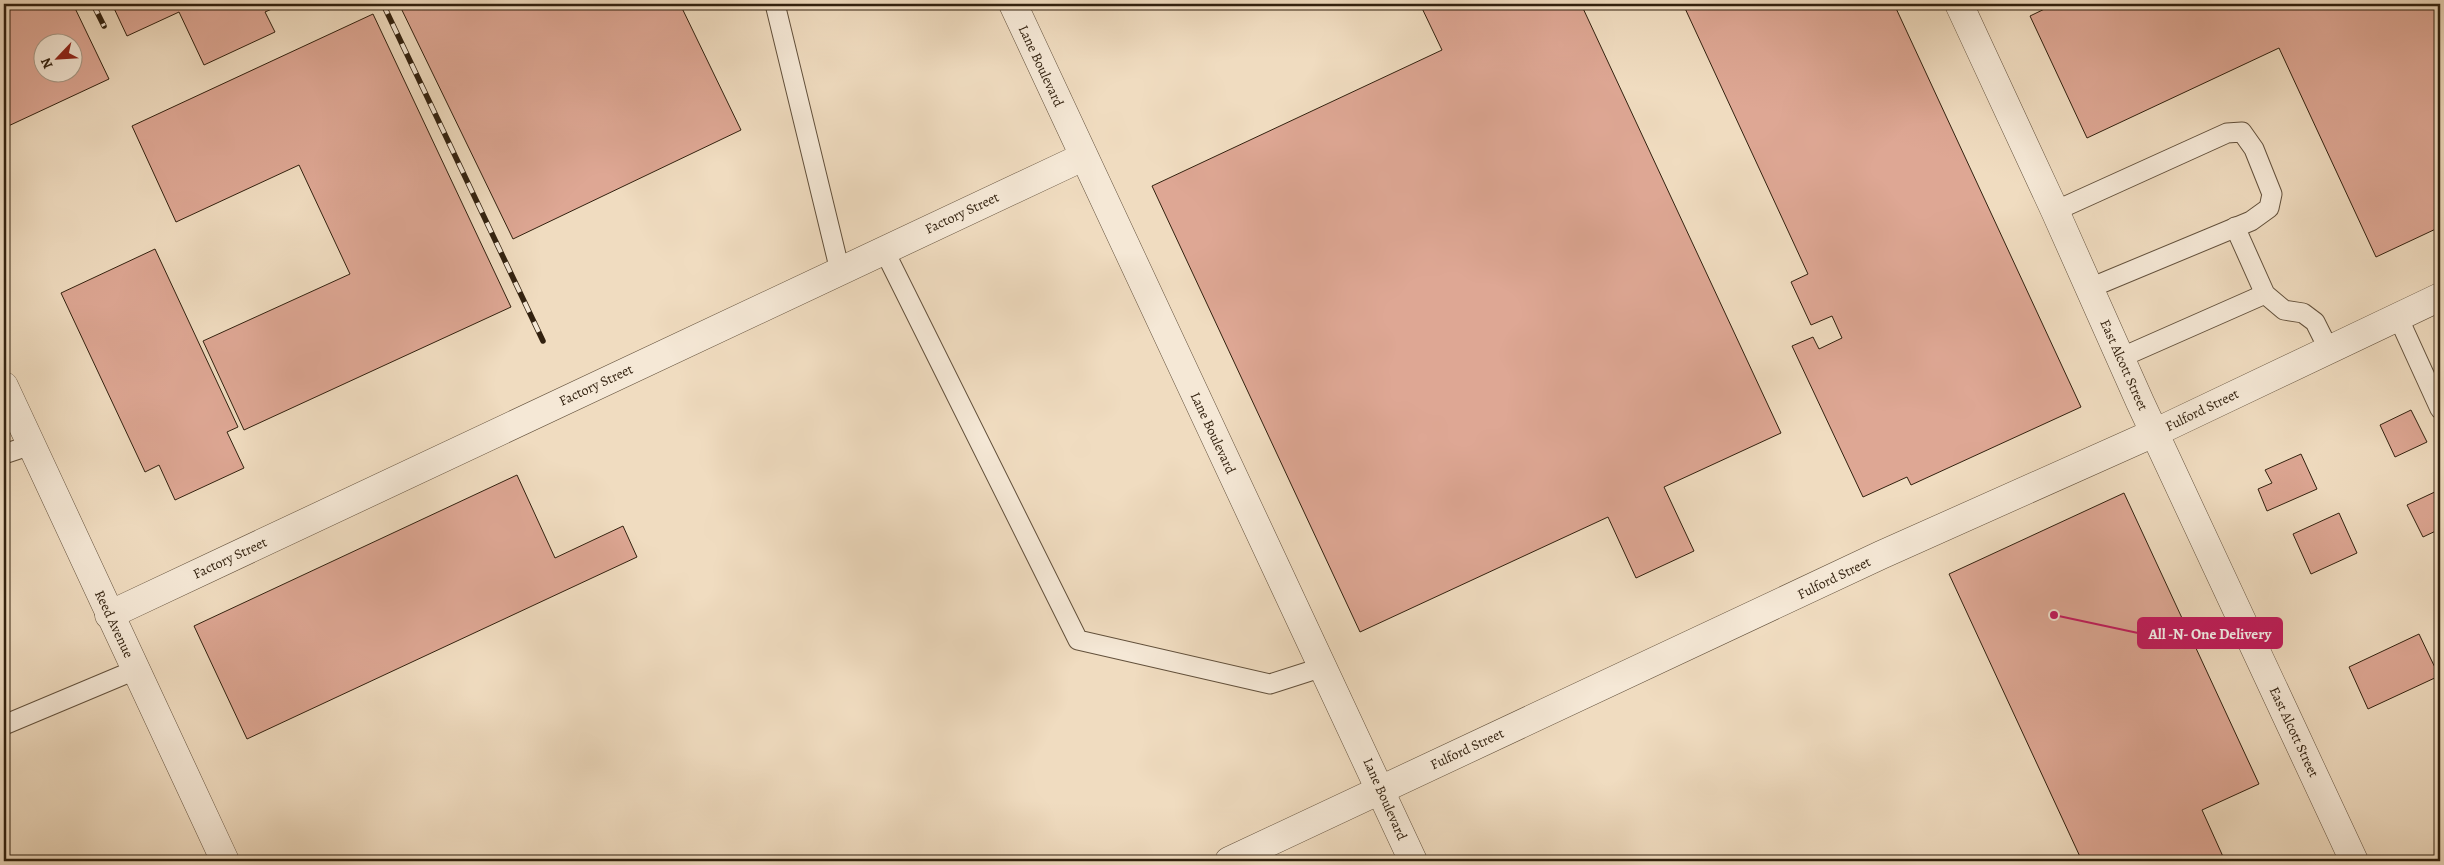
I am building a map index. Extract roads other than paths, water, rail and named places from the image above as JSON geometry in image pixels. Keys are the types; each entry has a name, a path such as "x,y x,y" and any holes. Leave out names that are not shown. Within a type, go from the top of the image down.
{"street":[{"name":"Lane Boulevard","path":"1013,4 1413,861"},
{"name":"East Alcott Street","path":"1958,4 2055,211 2154,433 2354,861"},
{"name":"Factory Street","path":"110,615 1083,157"},
{"name":"Fulford Street","path":"1228,861 1881,555 2154,433 2440,297"},
{"name":"Reed Avenue","path":"4,386 225,861"}],"lane":[{"path":"775,4 840,271"},
{"path":"2055,211 2227,133 2242,132 2254,149 2272,194 2269,208 2251,221 2090,288"},
{"path":"2235,227 2266,294 2284,310 2303,313 2315,322 2329,350"},
{"path":"884,250 1078,640 1270,684 1323,667"},
{"path":"2120,358 2266,294"},
{"path":"2398,317 2440,409"},
{"path":"4,454 31,445"},
{"path":"4,725 135,670"}],"railway":[{"path":"93,4 104,26"},
{"path":"383,4 543,341"}],"place":[{"name":"All -N- One Delivery","path":"2054,615"}]}
